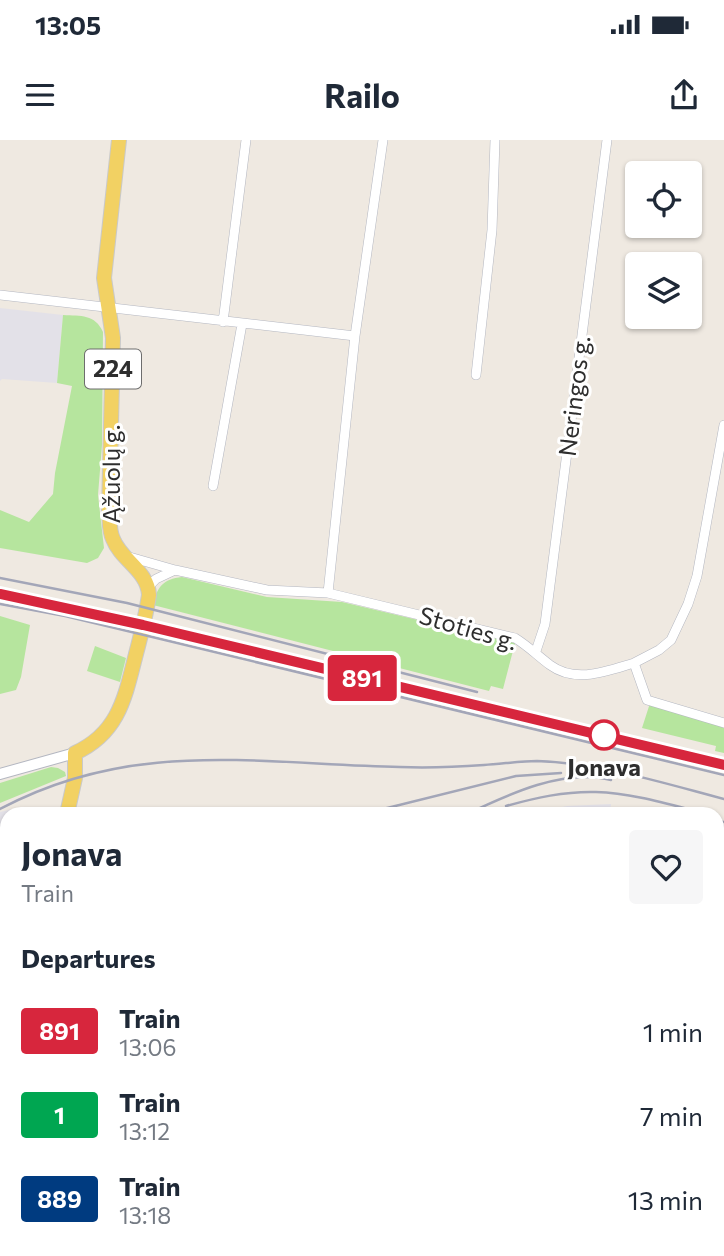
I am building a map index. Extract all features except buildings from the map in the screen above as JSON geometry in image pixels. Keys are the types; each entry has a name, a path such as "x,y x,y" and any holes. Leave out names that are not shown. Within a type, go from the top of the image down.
{"main road":[{"name":"Ąžuolų g.","path":"119,140 104,278 113,338 109,512 113,540 148,587"},
{"path":"69,807 75,778 75,753 98,739 109,728 121,706 147,608 148,587"}],"street":[{"path":"222,322 246,140"},
{"path":"328,593 355,336 383,140"},
{"path":"477,375 492,230 495,140"},
{"name":"Neringos g.","path":"536,651 547,610 607,140"},
{"path":"0,295 355,336"},
{"path":"213,486 242,324"},
{"name":"Stoties g.","path":"123,555 175,570 267,590 328,593 515,638 536,651 550,666 583,676 634,663 659,650 671,640 688,604 697,576 724,425"},
{"path":"148,587 156,579 175,570"},
{"path":"634,663 646,700 724,723"},
{"path":"0,774 75,753"}],"shaded area":[{"path":"0,308 63,315 57,383 0,381"},
{"path":"611,804 611,807 562,807"}],"green space":[{"path":"63,315 92,319 103,332 102,445 98,495 104,548 98,558 87,563 0,548 0,510 29,522 53,494 72,386 57,383"},
{"path":"182,577 267,597 342,602 515,643 503,689 491,686 489,691 153,605 162,585"},
{"path":"0,616 30,625 21,677 16,690 0,694"},
{"path":"95,646 126,658 120,682 87,671"},
{"path":"651,700 724,720 724,753 715,751 716,746 642,728"},
{"path":"51,767 65,772 66,776 0,803 0,783"}],"railway":[{"path":"0,578 127,603 477,692"},
{"path":"0,604 65,616 724,775"},
{"path":"120,619 205,640"},
{"path":"399,686 724,765"},
{"path":"5,807 50,787 98,772 196,760 421,767 531,761 561,763 631,775 724,799"},
{"path":"391,807 516,776 561,773"},
{"path":"483,807 519,791 556,780 575,777 611,780"},
{"path":"506,806 550,796 596,792 638,797 679,807"}],"train":[{"name":"891","path":"0,594 143,625 724,765"}],"place":[{"name":"Jonava","path":"604,735"}]}
